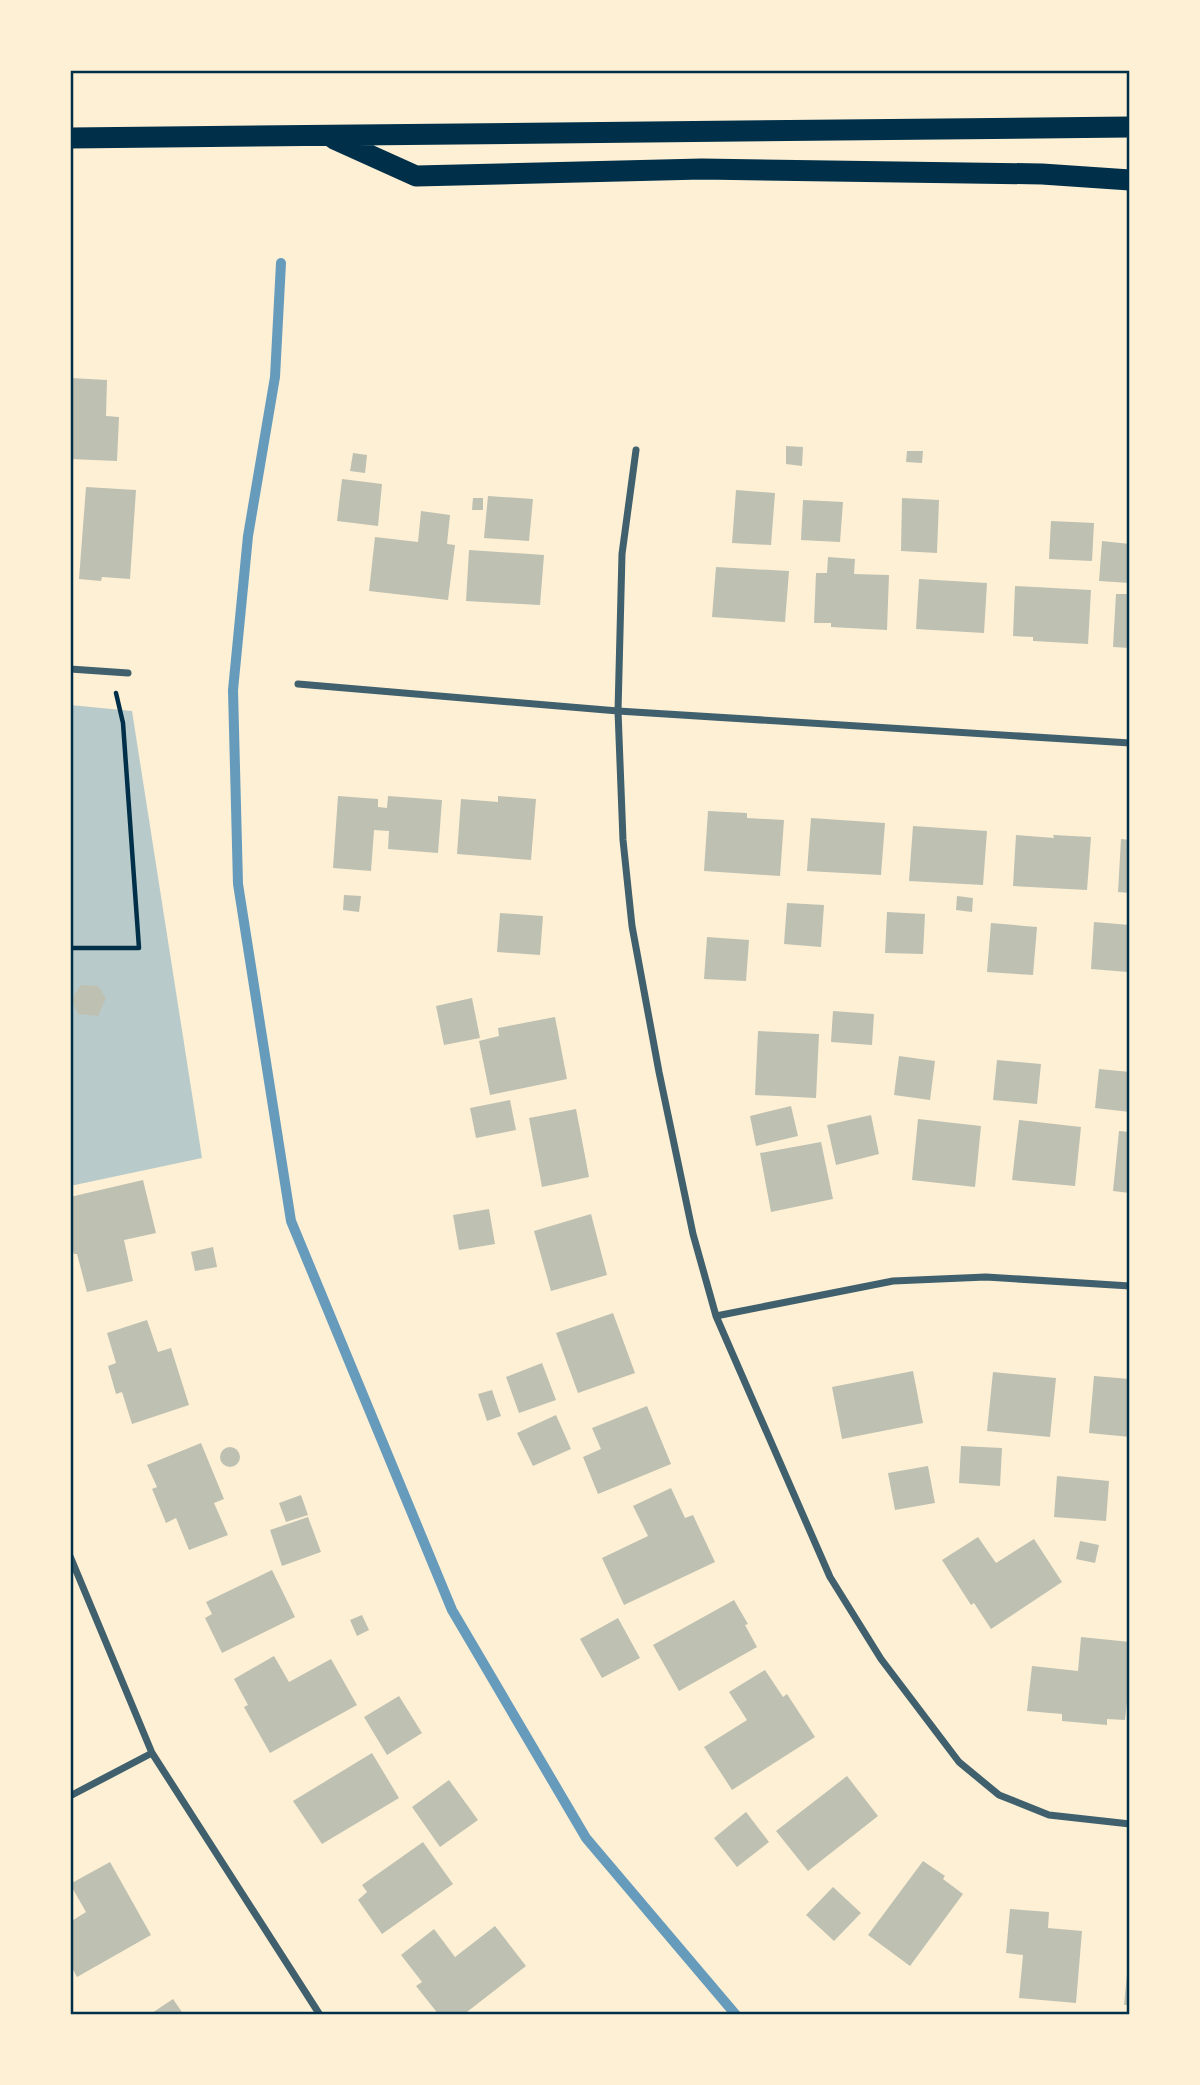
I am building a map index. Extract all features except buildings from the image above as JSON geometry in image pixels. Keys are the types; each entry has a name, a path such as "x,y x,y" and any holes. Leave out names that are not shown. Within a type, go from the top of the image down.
{"highway":[{"path":"70,138 1130,127"},
{"path":"325,135 416,176 702,169 1042,174 1130,180"}],"street":[{"path":"636,450 622,554 618,710 623,840 632,926 659,1072 693,1234 716,1315 830,1577 881,1659 959,1762 999,1795 1049,1815 1130,1824"},
{"path":"70,669 128,673"},
{"path":"298,684 618,710 1130,743"},
{"path":"716,1315 893,1281 986,1277 1130,1286"},
{"path":"70,1556 152,1753 320,2015"},
{"path":"70,1796 152,1753"}],"path":[{"path":"70,948 139,948 123,723 111,672"}],"shaded area":[{"path":"70,705 132,711 202,1158 70,1186"}],"waterway":[{"path":"281,263 275,377 248,536 233,690 238,884 291,1221 452,1610 586,1838 736,2015"}]}
